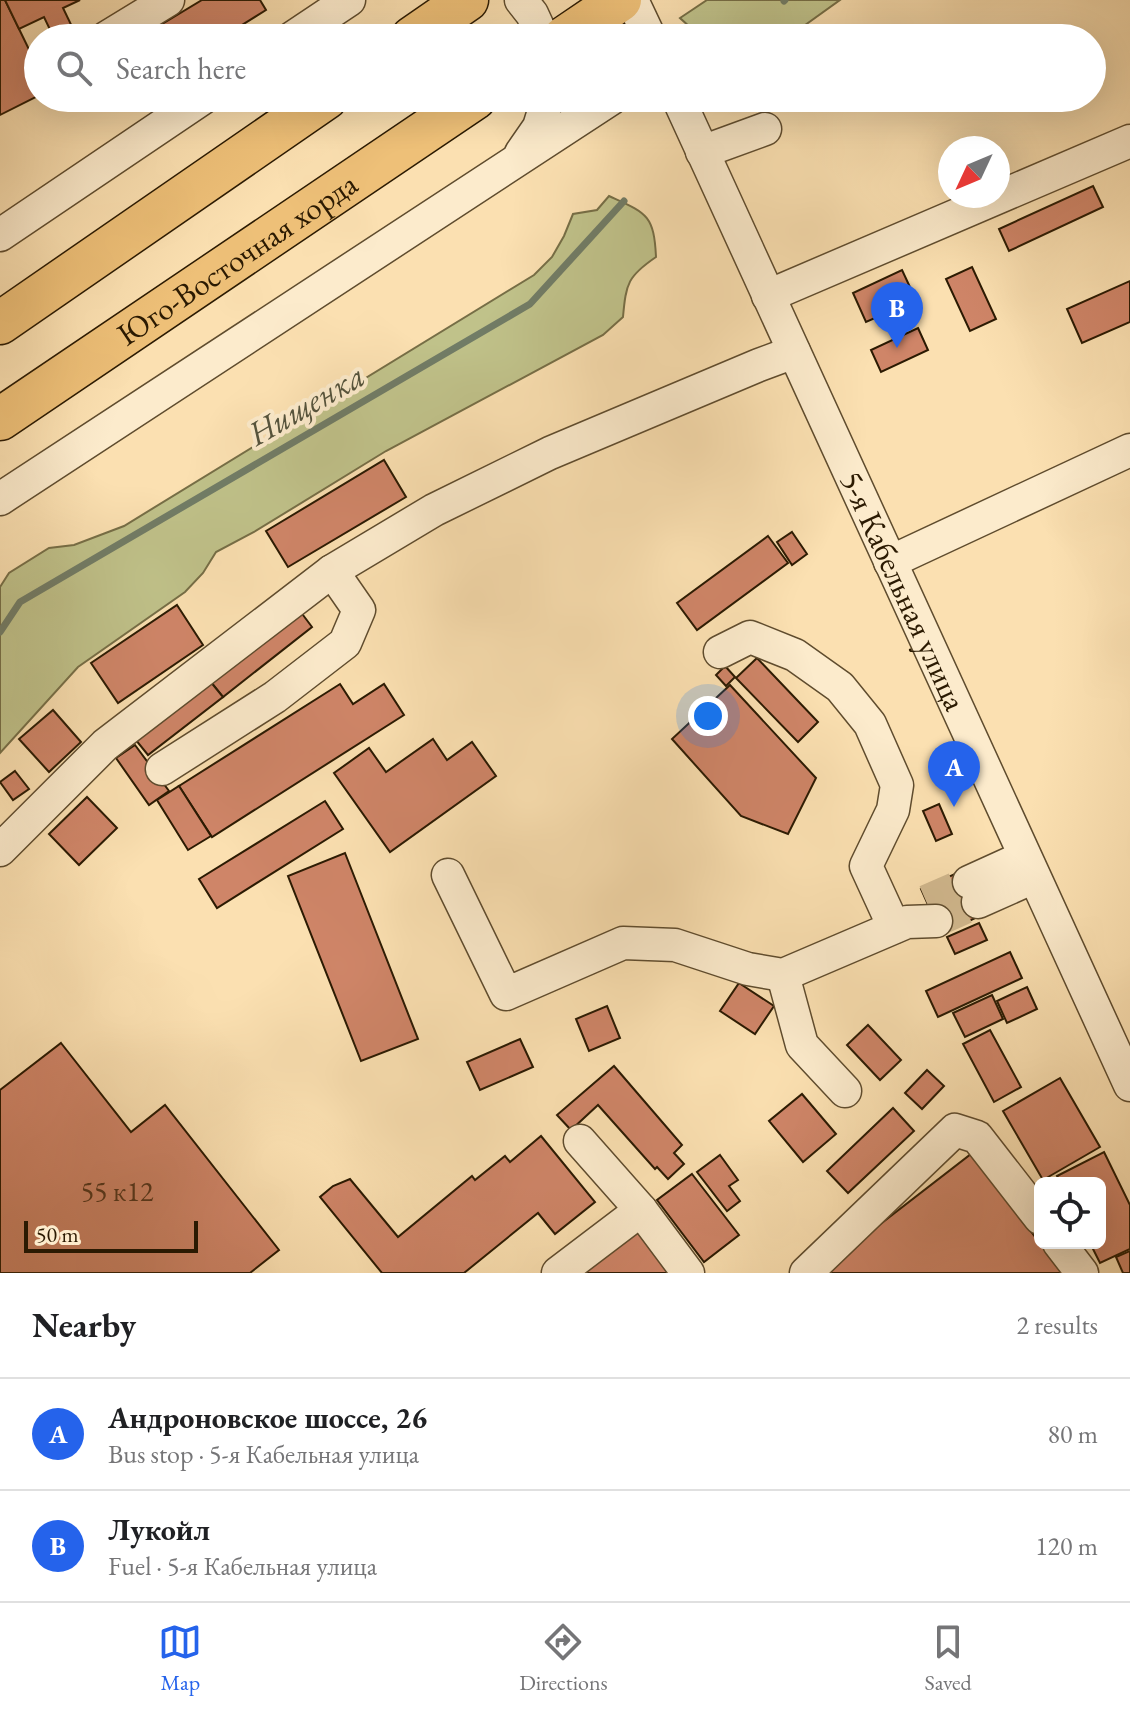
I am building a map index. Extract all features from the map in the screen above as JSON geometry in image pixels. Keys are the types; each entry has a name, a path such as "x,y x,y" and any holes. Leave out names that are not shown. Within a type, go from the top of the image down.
{"main road":[{"path":"432,24 467,0"},
{"path":"585,24 620,0"},
{"path":"0,323 306,112"},
{"name":"Юго-Восточная хорда","path":"0,419 454,112"}],"street":[{"path":"129,24 168,0"},
{"path":"313,24 349,0"},
{"path":"521,0 537,24"},
{"path":"632,0 643,24"},
{"path":"0,235 182,112"},
{"path":"501,171 529,144 544,112"},
{"path":"0,499 591,112"},
{"name":"5-я Кабельная улица","path":"684,112 1130,1085"},
{"path":"702,152 765,129"},
{"path":"768,296 1130,141"},
{"path":"0,441 120,338"},
{"path":"0,850 105,745 332,571 434,510 550,453 794,352"},
{"path":"890,562 1130,450"},
{"path":"162,769 275,697 345,643 359,610 332,571"},
{"path":"448,875 506,994 623,943 675,945 748,969 783,975 916,918 866,866 893,810 897,785 870,724 840,687 795,655 750,637 720,652"},
{"path":"974,892 1029,867"},
{"path":"783,975 802,1045 845,1091"},
{"path":"806,1273 955,1130 977,1137 1034,1210"},
{"path":"580,1141 641,1210 688,1273"},
{"path":"558,1273 641,1210"},
{"path":"1064,1249 1082,1273"}],"green space":[{"path":"707,0 840,0 807,24 687,24 680,18"},
{"path":"609,196 646,217 655,243 656,257 630,281 623,317 603,335 386,451 216,552 203,573 185,592 78,667 0,753 0,587 9,573 49,548 74,545 124,526 534,275 552,257 573,214 597,210"}],"building":[{"path":"0,0 5,0 24,39 24,103 0,115"},
{"path":"5,0 80,0 63,8 71,24 47,24 44,17 19,29"},
{"path":"202,0 260,0 266,10 244,24 162,24"},
{"path":"1093,186 1103,207 1009,251 999,229"},
{"path":"972,267 996,319 970,331 946,279"},
{"path":"902,270 916,300 866,322 853,293"},
{"path":"1130,281 1130,322 1082,343 1067,309"},
{"path":"918,328 928,350 881,372 871,350"},
{"path":"384,460 406,497 288,567 266,531"},
{"path":"792,532 807,554 792,565 777,542"},
{"path":"768,536 788,563 697,630 677,603"},
{"path":"177,605 203,645 118,703 91,663"},
{"path":"300,611 312,627 223,697 210,681"},
{"path":"757,658 818,722 798,742 736,678"},
{"path":"725,666 735,677 726,686 716,675"},
{"path":"210,681 223,697 148,755 135,739"},
{"path":"340,684 353,704 384,684 404,715 212,837 179,786"},
{"path":"730,685 816,778 788,834 741,816 672,739"},
{"path":"53,710 81,742 49,772 19,739"},
{"path":"433,739 447,760 472,742 496,776 390,852 334,773 369,748 386,772"},
{"path":"135,745 169,791 149,805 116,758"},
{"path":"15,771 29,789 13,800 0,782"},
{"path":"179,786 211,836 188,850 157,800"},
{"path":"87,797 117,828 79,865 49,834"},
{"path":"325,801 343,829 217,908 199,879"},
{"path":"939,804 952,834 936,841 923,811"},
{"path":"345,853 418,1039 361,1061 288,876"},
{"path":"964,870 984,914 941,934 921,889"},
{"path":"979,923 987,940 955,954 947,937"},
{"path":"1010,952 1022,978 938,1017 926,991"},
{"path":"739,983 774,1006 755,1034 720,1011"},
{"path":"1027,987 1037,1009 1007,1023 997,1001"},
{"path":"992,995 1003,1019 965,1037 953,1013"},
{"path":"607,1006 620,1038 589,1051 576,1019"},
{"path":"868,1025 901,1060 880,1080 847,1045"},
{"path":"990,1030 1021,1087 994,1102 963,1044"},
{"path":"520,1039 533,1067 480,1090 467,1062"},
{"path":"61,1043 131,1132 165,1105 279,1250 250,1273 0,1273 0,1090"},
{"path":"614,1066 682,1145 674,1153 684,1164 668,1179 657,1167 655,1169 598,1105 571,1130 557,1115"},
{"path":"927,1070 944,1086 922,1109 905,1093"},
{"path":"1060,1078 1100,1147 1048,1177 1041,1177 1003,1111"},
{"path":"802,1094 836,1134 803,1162 769,1121"},
{"path":"893,1108 914,1131 848,1193 827,1171"},
{"path":"541,1136 595,1202 555,1234 538,1213 464,1273 382,1273 320,1197 333,1186 350,1179 398,1237 472,1176 475,1180 505,1156 510,1162"},
{"path":"1104,1152 1130,1205 1130,1249 1100,1263 1093,1249 1106,1249 1106,1177 1057,1176"},
{"path":"971,1154 1034,1235 1034,1249 1044,1249 1063,1273 823,1273 821,1270"},
{"path":"720,1155 738,1180 729,1186 740,1201 727,1211 697,1172"},
{"path":"692,1174 739,1235 704,1262 657,1200"},
{"path":"638,1231 670,1273 584,1273"},
{"path":"1130,1251 1130,1273 1123,1273 1116,1257"}],"waterway":[{"name":"Нищенка","path":"0,632 20,602 530,304 624,201"}],"tunnel":[{"path":"926,901 969,882"},
{"path":"936,921 978,902"}],"place":[{"name":"Лукойл","path":"897,348"},
{"name":"Андроновское шоссе, 26","path":"954,807"}]}
